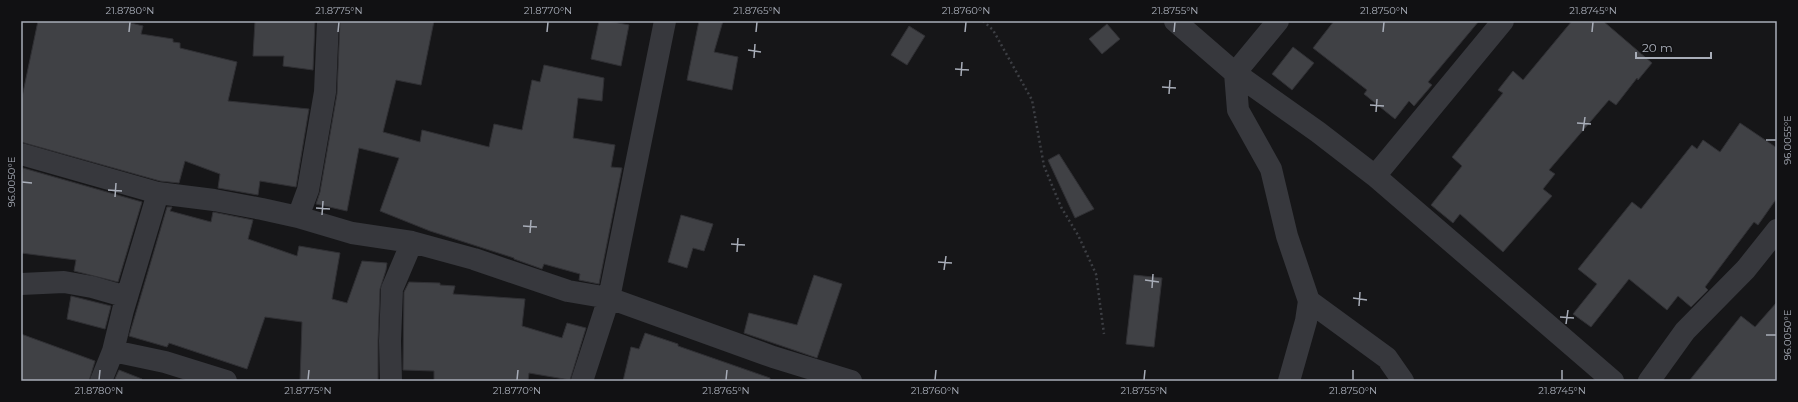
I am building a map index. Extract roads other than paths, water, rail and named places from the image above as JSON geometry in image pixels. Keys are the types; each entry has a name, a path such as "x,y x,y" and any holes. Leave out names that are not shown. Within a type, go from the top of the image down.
{"street":[{"path":"298,218 308,190 325,92 328,21"},
{"path":"582,381 609,298 665,21"},
{"path":"1175,21 1235,73 1318,132 1376,176 1613,381"},
{"path":"1278,21 1235,73 1238,110 1271,169 1287,236 1309,300 1306,321 1289,381"},
{"path":"1376,176 1503,21"},
{"path":"21,154 158,193 214,200 298,218 352,233 412,242 474,259 568,291 609,298 773,357 851,381"},
{"path":"101,381 113,351 127,297 158,193"},
{"path":"1648,381 1685,331 1746,269 1777,230"},
{"path":"391,381 390,341 392,289 412,242"},
{"path":"21,284 64,282 92,286 127,297"},
{"path":"1309,300 1387,358 1402,381"},
{"path":"113,351 165,362 226,381"}]}
